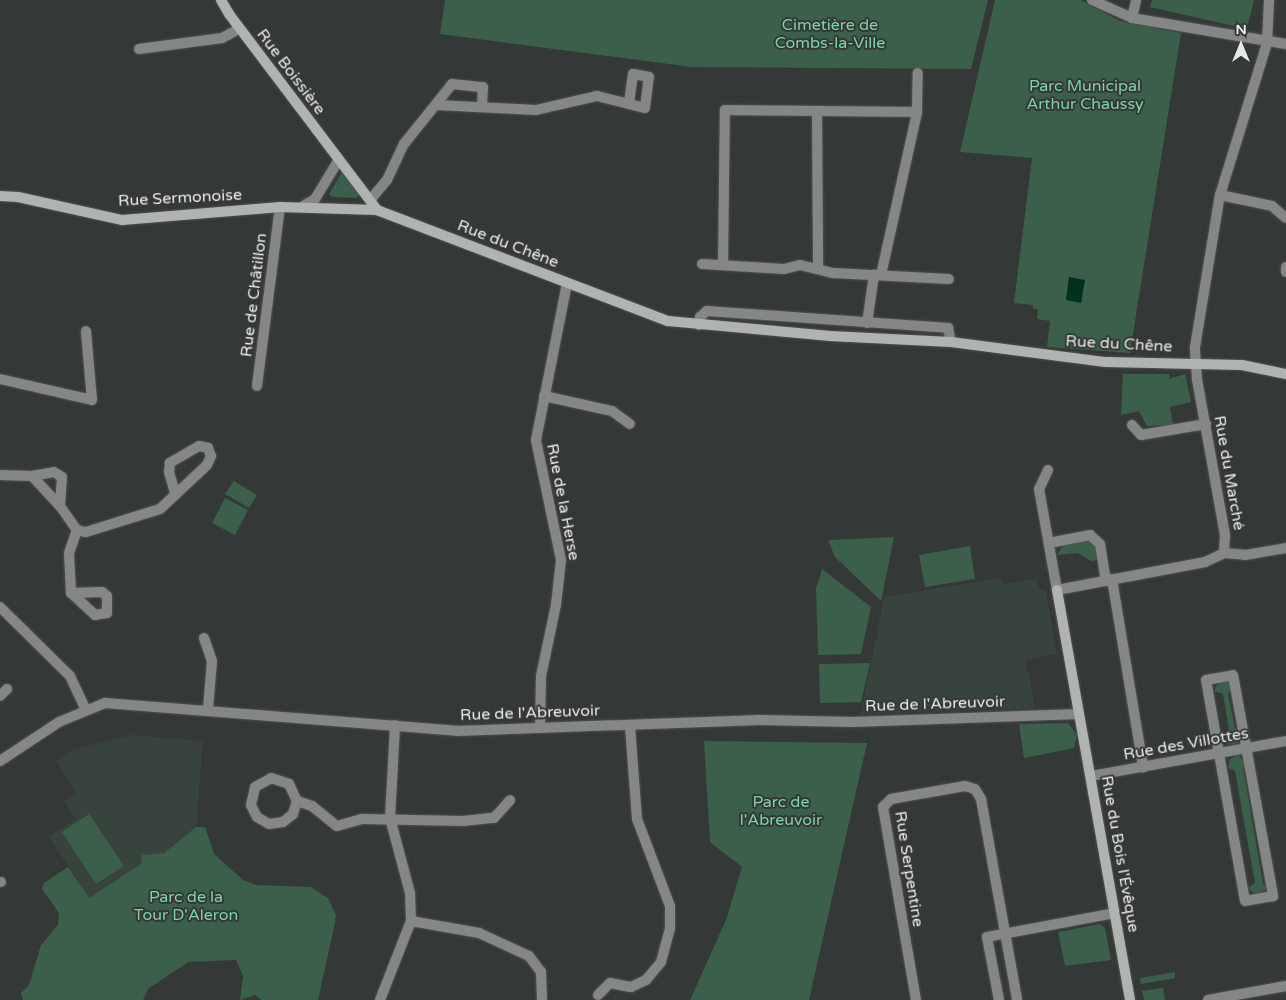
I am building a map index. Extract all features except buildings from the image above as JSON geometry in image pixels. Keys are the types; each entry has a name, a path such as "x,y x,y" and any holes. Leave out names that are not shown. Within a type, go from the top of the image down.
{"street":[{"path":"1092,0 1132,18 1267,43 1286,44"},
{"path":"1132,18 1136,0"},
{"name":"Rue du Marché","path":"1057,590 1216,560 1224,552 1225,535 1196,363 1200,300 1220,195 1267,43 1269,0"},
{"name":"Rue Boissière","path":"223,1 240,29 338,161 371,199 377,210"},
{"path":"139,49 222,38 240,29"},
{"path":"867,323 917,112 918,73"},
{"path":"371,199 387,180 404,144 452,84 483,86 482,107"},
{"path":"436,105 536,110 597,96 629,104"},
{"path":"723,265 725,110 917,112"},
{"path":"817,111 818,268"},
{"path":"304,206 316,199 338,161"},
{"path":"1220,195 1272,206 1286,218"},
{"name":"Rue Sermonoise","path":"0,196 18,197 122,220 304,206"},
{"name":"Rue du Chêne","path":"304,206 377,210 652,316 699,325 951,342 1106,362 1242,365 1286,374"},
{"name":"Rue de Châtillon","path":"257,386 280,207"},
{"path":"702,264 784,269 800,265 833,273 949,279"},
{"name":"Rue de la Herse","path":"540,728 543,659 556,605 561,560 536,440 568,283"},
{"path":"699,325 700,317 707,311 948,328 951,342"},
{"path":"0,379 92,400 86,331"},
{"path":"544,396 612,410 630,424"},
{"path":"1132,425 1141,435 1206,424"},
{"path":"32,476 60,506 77,530 86,532 160,509 207,465 211,456 208,448 199,446 170,463 169,472 174,494"},
{"path":"1048,470 1039,489 1057,590"},
{"path":"0,475 32,476 54,472 62,477 60,506"},
{"path":"71,593 69,553 77,530"},
{"path":"1049,543 1090,535 1100,544 1109,580 1143,767"},
{"path":"1224,552 1245,555 1286,548"},
{"name":"Rue du Bois l'Évêque","path":"1057,590 1130,1000"},
{"path":"0,607 70,676 86,708"},
{"path":"204,638 212,661 208,709"},
{"path":"1233,675 1246,748 1273,896 1245,900 1206,680 1233,675"},
{"name":"Rue de l'Abreuvoir","path":"0,761 86,708 104,703 123,702 457,731 760,720 853,722 1079,714"},
{"path":"380,1000 411,921 410,893 390,818 395,725"},
{"path":"598,995 610,983 631,986 646,980 661,962 670,928 670,906 637,818 630,725"},
{"name":"Rue des Villottes","path":"1091,776 1286,741"},
{"path":"297,800 293,814 283,822 269,824 257,817 251,805 255,787 271,778 289,784 297,800 312,806 337,826 362,819 390,818 463,822 494,818 510,800"},
{"name":"Rue Serpentine","path":"916,1000 882,811 887,801 965,786 978,793 1017,1000"},
{"path":"999,1000 987,937 1115,913"},
{"path":"411,921 479,933 529,956 541,972 542,1000"},
{"path":"1208,1000 1286,986"}],"shaded area":[{"path":"1069,277 1085,280 1081,303 1066,300"},
{"path":"999,578 1004,584 1037,578 1039,590 1046,591 1057,654 1026,660 1035,708 861,714 884,597"},
{"path":"131,735 203,741 196,827 164,853 143,855 141,864 89,898 49,837 76,819 64,801 77,793 56,761 74,749"}],"green space":[{"name":"Cimetière de Combs-la-Ville","path":"445,0 988,0 971,69 692,67 440,34"},
{"name":"Parc Municipal Arthur Chaussy","path":"995,0 1081,0 1120,21 1181,33 1130,353 1047,347 1050,321 1037,319 1038,309 1033,309 1033,305 1014,303 1032,158 960,152"},
{"path":"1152,0 1254,0 1247,29 1150,7"},
{"path":"342,172 359,194 357,198 332,197 329,194"},
{"path":"1123,374 1169,374 1169,379 1185,374 1191,402 1170,407 1173,425 1147,426 1139,411 1121,415"},
{"path":"234,481 257,495 249,508 225,494"},
{"path":"225,498 248,510 235,535 212,523"},
{"path":"894,537 881,601 835,557 828,540"},
{"path":"1088,540 1095,544 1099,560 1091,561 1078,553 1057,555 1064,544"},
{"path":"970,546 975,579 925,587 919,555"},
{"path":"822,569 871,607 861,654 818,655 816,588"},
{"path":"870,663 861,702 820,703 819,664"},
{"path":"1226,680 1233,686 1228,694 1235,728 1241,734 1239,742 1233,745 1226,743 1222,737 1229,731 1223,694 1214,691 1219,681"},
{"path":"1068,723 1077,735 1074,748 1024,758 1019,724"},
{"name":"Parc de l'Abreuvoir","path":"704,741 867,743 809,1000 690,1000 726,920 742,867 710,842"},
{"path":"1238,755 1246,763 1243,767 1263,884 1268,887 1258,896 1248,888 1255,883 1235,771 1228,768 1230,759"},
{"path":"89,814 124,866 96,884 62,832"},
{"name":"Parc de la Tour D'Aleron","path":"196,827 205,827 214,854 243,880 256,885 311,887 328,898 336,915 318,1000 262,1000 255,995 240,1000 243,976 236,960 188,962 148,989 143,1000 23,1000 21,993 29,985 41,945 58,925 59,913 42,889 44,883 68,867 89,898 141,864 142,855 164,853"},
{"path":"1100,924 1105,928 1111,960 1065,966 1058,932"},
{"path":"1175,972 1175,978 1141,984 1140,978"},
{"path":"1163,988 1165,1000 1144,1000 1142,991"}]}
